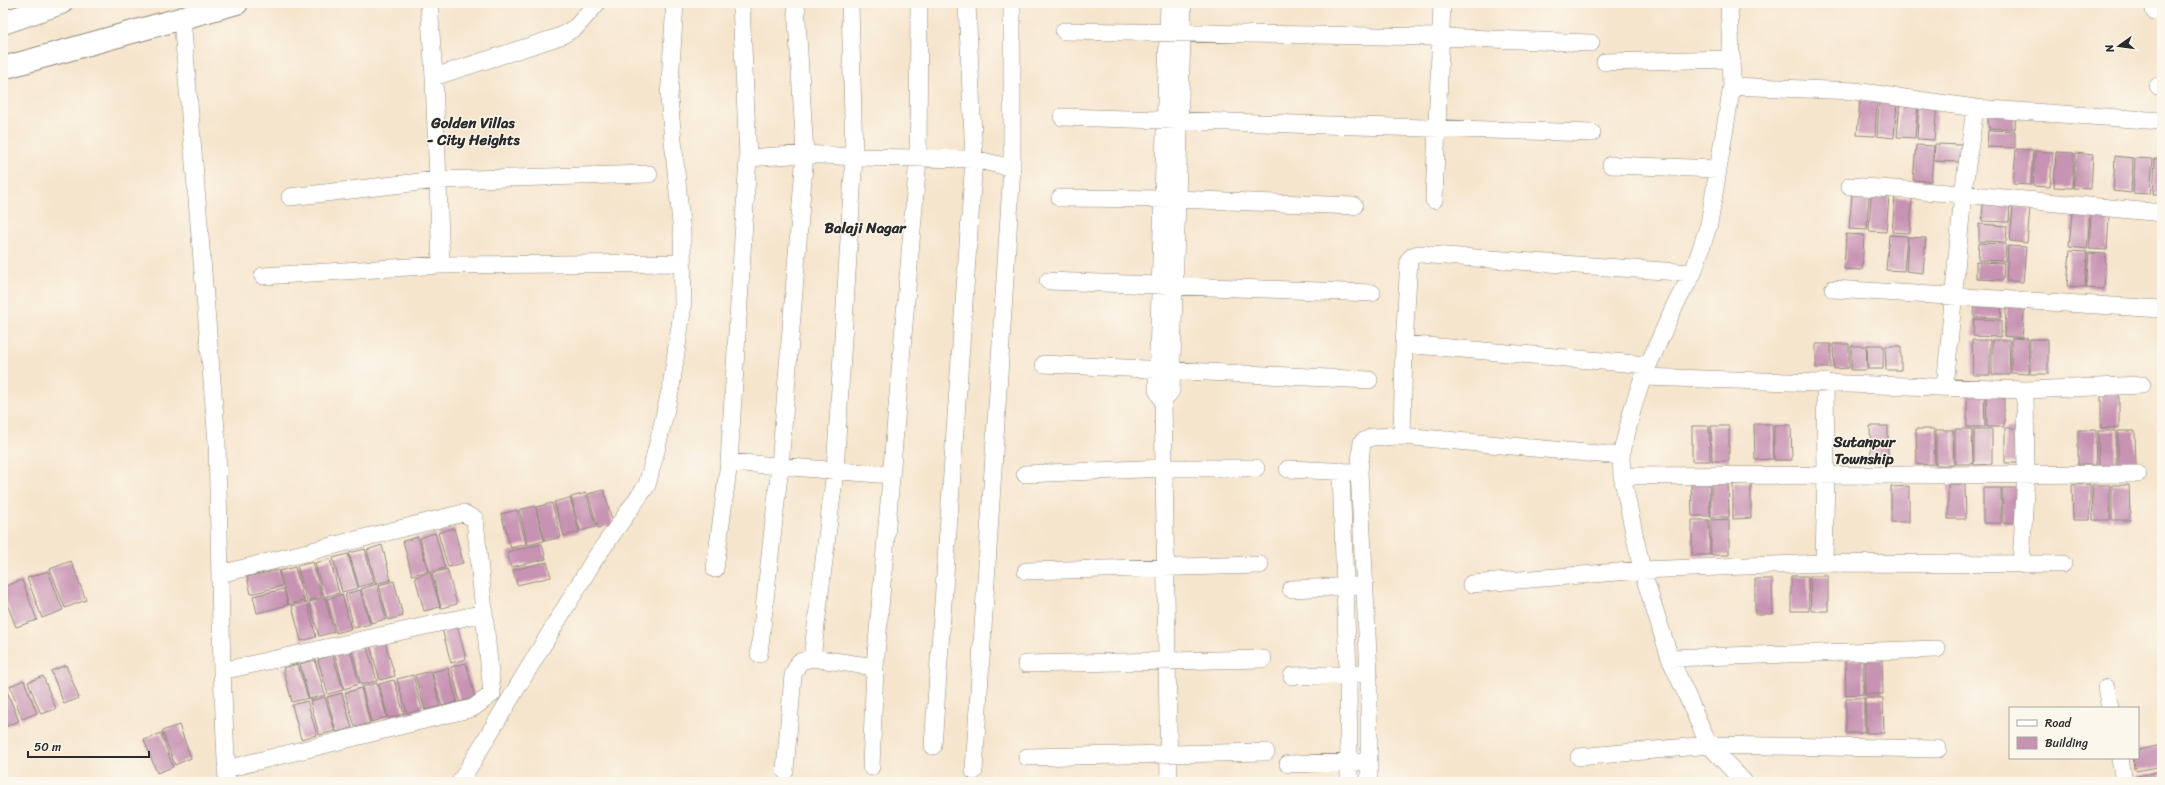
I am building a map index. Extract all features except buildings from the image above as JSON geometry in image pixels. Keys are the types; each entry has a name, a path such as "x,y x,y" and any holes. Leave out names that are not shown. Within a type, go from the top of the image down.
{"main road":[{"path":"3,23 61,3"},
{"path":"3,68 237,3"}],"street":[{"path":"429,3 434,77 441,265"},
{"path":"434,77 561,36 576,27 597,3"},
{"path":"460,782 594,560 647,485 671,388 683,305 682,234 669,98 675,3"},
{"path":"715,569 729,462 748,158 741,3"},
{"path":"759,654 780,466 805,154 796,3"},
{"path":"812,658 835,471 854,157 850,3"},
{"path":"870,767 875,667 918,159 919,3"},
{"path":"933,746 974,159 967,3"},
{"path":"974,771 1012,168 1012,3"},
{"path":"1169,3 1175,32"},
{"path":"1169,782 1163,401 1171,391 1164,370 1175,32 1183,3"},
{"path":"1434,200 1442,3"},
{"path":"1729,3 1732,86 1709,224 1693,273 1674,307 1646,371 1633,407 1621,456 1622,476 1642,570 1670,658 1709,745 1744,782"},
{"path":"182,18 218,442 220,574 222,672 227,776 474,708 492,694 475,519 464,513 220,574"},
{"path":"1064,31 1440,38 1591,43"},
{"path":"1605,62 1732,59"},
{"path":"1732,86 1855,91 1975,108 2162,121"},
{"path":"1944,387 1963,194 1975,108"},
{"path":"1062,117 1437,127 1592,133"},
{"path":"748,158 805,154 918,159 974,159 1012,168"},
{"path":"1611,165 1718,169"},
{"path":"290,197 437,180 649,174"},
{"path":"1850,186 1963,194 2162,213"},
{"path":"1060,198 1170,199 1354,206"},
{"path":"1402,436 1404,344 1409,260 1414,255 1693,273"},
{"path":"262,276 441,265 682,263"},
{"path":"1048,281 1167,287 1372,293"},
{"path":"1833,289 2162,309"},
{"path":"1404,344 1646,371 1825,382 2025,390 2142,384"},
{"path":"1044,364 1369,380"},
{"path":"1824,563 1826,474 1825,382"},
{"path":"2022,564 2026,474 2025,390"},
{"path":"1369,782 1369,674 1366,586 1359,472 1362,442 1372,437 1402,436 1621,456"},
{"path":"729,462 891,475"},
{"path":"1025,474 1165,468 1256,468"},
{"path":"1288,470 1359,472"},
{"path":"1341,471 1348,674 1349,782"},
{"path":"1622,476 1826,474 2138,474"},
{"path":"1471,584 1642,570 1824,563 2063,564"},
{"path":"1026,571 1260,565"},
{"path":"1291,589 1366,586"},
{"path":"222,672 484,613"},
{"path":"1670,658 1937,649"},
{"path":"785,771 794,675 799,662 812,658 875,667"},
{"path":"1026,664 1168,662 1263,658"},
{"path":"1292,676 1369,674"},
{"path":"2106,688 2110,707"},
{"path":"1579,757 1709,745 1938,749"},
{"path":"1027,757 1266,752"},
{"path":"2120,759 2124,782"},
{"path":"1288,764 1368,762"}],"district":[{"name":"Golden Villas - City Heights","path":"473,132"},
{"name":"Balaji Nagar","path":"865,228"},
{"name":"Sutanpur Township","path":"1864,450"}]}
